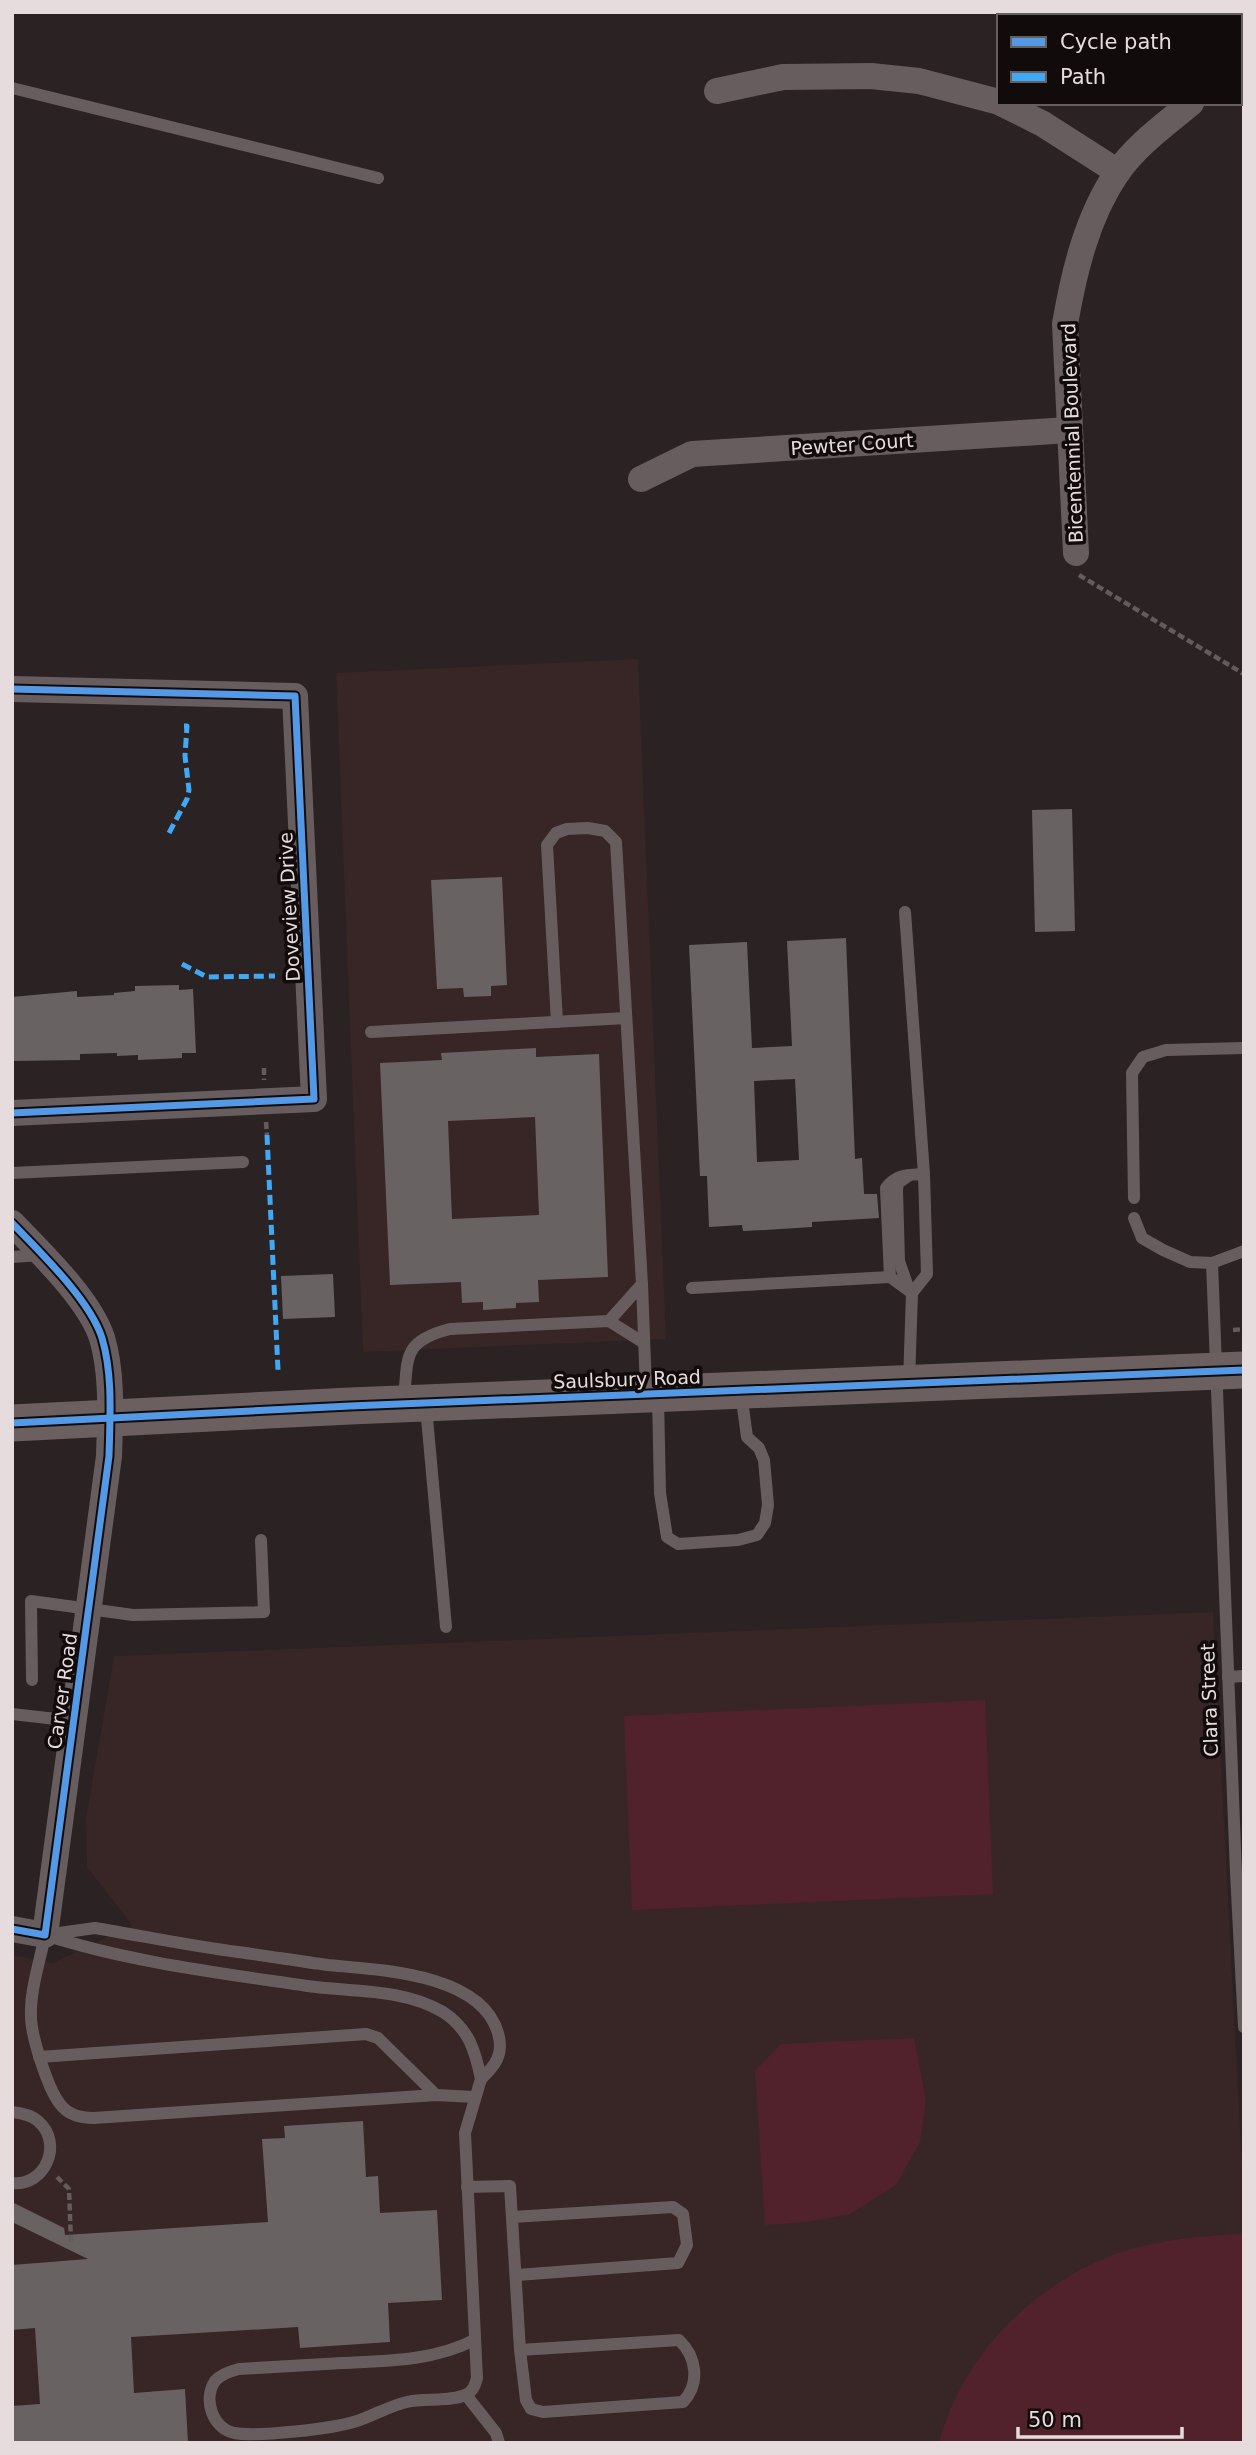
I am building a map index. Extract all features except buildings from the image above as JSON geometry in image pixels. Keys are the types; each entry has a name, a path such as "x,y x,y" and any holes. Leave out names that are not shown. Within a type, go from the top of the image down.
{"main road":[{"name":"Saulsbury Road","path":"12,1423 414,1403 1230,1370"}],"street":[{"path":"717,91 783,77 871,76 919,81 997,102"},
{"path":"1004,105 1043,124 1118,172"},
{"name":"Bicentennial Boulevard","path":"1077,564 1065,324 1071,289 1094,214 1118,172 1151,136 1189,105"},
{"name":"Pewter Court","path":"641,479 692,454 1069,430"},
{"name":"Doveview Drive","path":"12,689 295,696 314,1099 12,1113"},
{"name":"Carver Road","path":"12,1223 93,1318 101,1335 109,1377 109,1456 45,1935"},
{"path":"12,1930 45,1935"}],"lane":[{"path":"12,88 378,178"},
{"path":"557,1022 547,845 556,833 577,828 605,831 616,842 644,1343 667,1537 678,1544 738,1540 757,1535 765,1523 768,1505 764,1461 759,1448 747,1437 740,1390"},
{"path":"905,912 918,1174 927,1274 911,1292"},
{"path":"371,1032 626,1018"},
{"path":"1134,1198 1132,1073 1143,1057 1166,1050 1244,1048"},
{"path":"12,1173 243,1162"},
{"path":"890,1277 886,1188 891,1180 900,1176 918,1174"},
{"path":"909,1383 911,1292 899,1261 897,1190 898,1183 903,1178 918,1174"},
{"path":"1134,1218 1142,1238 1190,1262 1212,1263 1244,1251"},
{"path":"12,1257 42,1255"},
{"name":"Clara Street","path":"1212,1263 1230,1370 1228,1677 1244,2027"},
{"path":"692,1288 890,1277 911,1292"},
{"path":"609,1321 642,1284"},
{"path":"446,1627 408,1354 420,1341 434,1333 450,1329 609,1321 644,1343"},
{"path":"32,1680 31,1601 132,1615 264,1612 261,1540"},
{"path":"1228,1677 1244,1676"},
{"path":"12,1714 74,1721"},
{"path":"45,1935 95,1928 229,1951 425,1978 469,1997 485,2009 495,2023 500,2055 495,2066 481,2079 464,2133 477,2378 474,2388 466,2395 404,2402 335,2427 245,2434 230,2432 219,2425 211,2413 210,2396 215,2381 225,2373 239,2369 383,2361 439,2354 474,2340"},
{"path":"45,1935 30,2015 33,2036 60,2105 83,2118 436,2095 474,2097"},
{"path":"45,1935 93,1951 277,1982 387,1994 424,2003 441,2011 467,2033 475,2049 481,2079"},
{"path":"39,2057 366,2034 378,2038 436,2095"},
{"path":"12,2112 28,2115 39,2121 48,2133 51,2146 49,2158 35,2179 25,2184 12,2183"},
{"path":"467,2187 510,2186 520,2350 526,2400 531,2409 543,2412 683,2402 690,2395 694,2383 693,2359 689,2350 679,2340 520,2350"},
{"path":"513,2217 673,2207 683,2214 687,2245 678,2263 517,2275"},
{"path":"466,2395 496,2434 499,2443"}],"path":[{"path":"1077,564 1244,674"},
{"path":"1233,1330 1244,1329"},
{"path":"57,2177 69,2189 71,2243"}],"shaded area":[{"path":"638,659 666,1339 363,1352 336,673"},
{"path":"1213,1612 1244,2202 1244,2443 12,2443 12,1955 53,1963 132,1925 87,1867 86,1819 114,1656"},
{"path":"985,1700 993,1894 632,1910 624,1716"},
{"path":"914,2038 926,2101 920,2142 896,2185 850,2214 808,2222 765,2225 755,2071 781,2044"},
{"path":"1244,2233 1244,2443 939,2443 950,2410 966,2379 986,2350 1009,2323 1036,2299 1065,2279 1096,2262 1142,2246 1185,2238"}],"marked path":[{"path":"169,833 189,790 185,756 187,726 181,726"},
{"path":"182,964 207,977 275,976"},
{"path":"267,1135 278,1370"}],"cycle path":[{"path":"12,689 295,696 314,1099 12,1113"},
{"path":"12,1223 63,1277 96,1323 106,1352 110,1411 109,1456 45,1935 12,1929"},
{"path":"12,1423 350,1406 1244,1370"}]}
